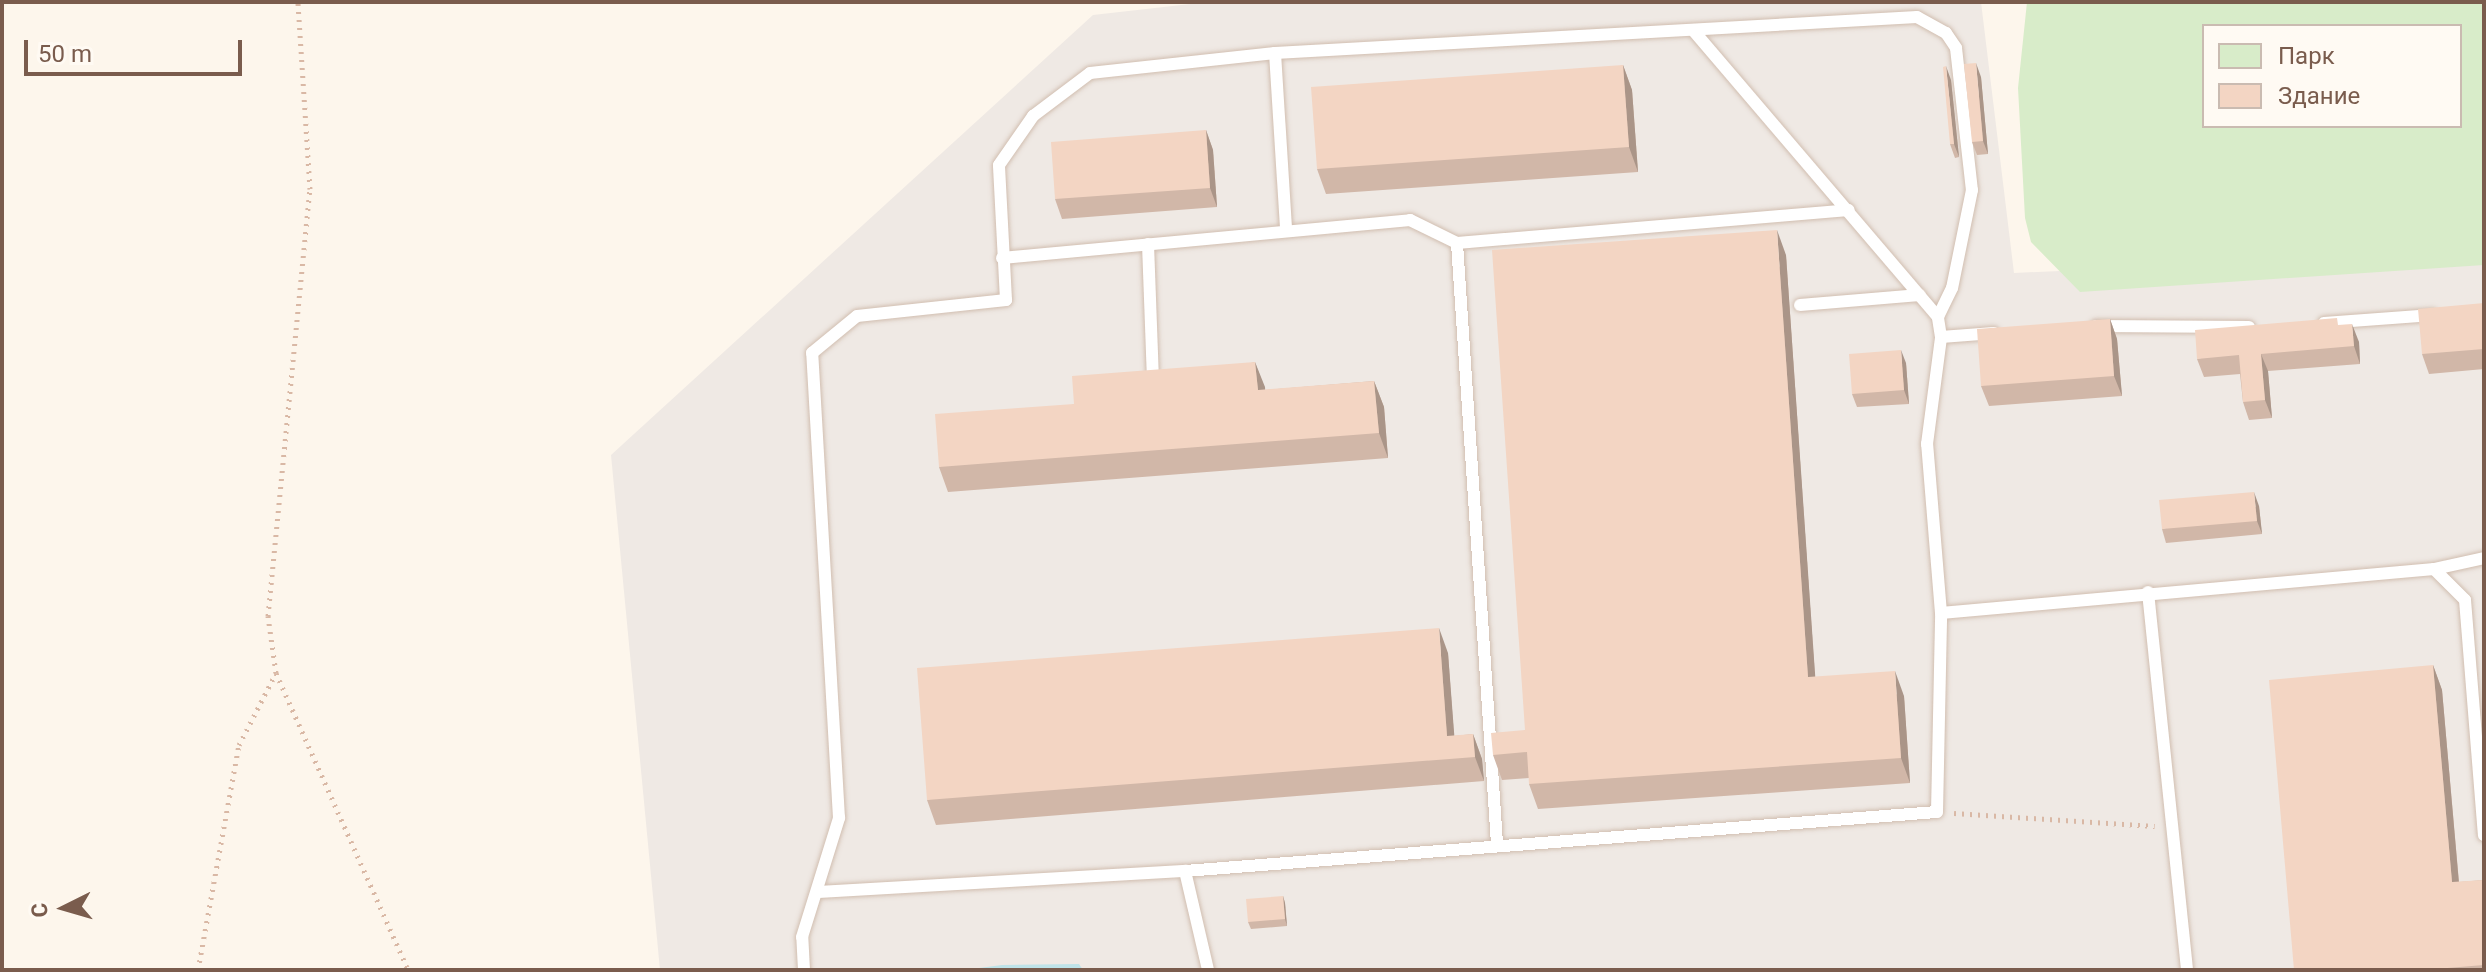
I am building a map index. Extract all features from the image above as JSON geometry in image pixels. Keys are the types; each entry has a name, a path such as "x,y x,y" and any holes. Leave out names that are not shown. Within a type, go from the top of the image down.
{"lane":[{"path":"804,970 802,937 820,892 839,818 812,353 857,316 1006,300 999,165 1033,116 1090,73 1275,53 1917,17 1946,33 1956,48 1972,190 1952,288 1938,317"},
{"path":"820,892 1185,871 1497,844 1592,842 1937,812 1941,613 1927,444 1941,337 1938,317 1693,30"},
{"path":"1275,53 1286,229"},
{"path":"1002,258 1286,229 1410,220 1457,243 1849,210"},
{"path":"1457,243 1497,844"},
{"path":"1148,244 1153,382"},
{"path":"1800,305 1920,295"},
{"path":"2305,324 2454,314"},
{"path":"2078,328 2140,323 2260,327"},
{"path":"1941,337 2002,333"},
{"path":"1941,613 2148,592 2434,569 2484,558"},
{"path":"2434,569 2465,600 2484,835"},
{"path":"2148,592 2187,970"},
{"path":"1185,871 1208,970"}],"path":[{"path":"298,2 310,189 268,616 276,673 408,970"},
{"path":"198,970 239,745 276,673"},
{"path":"1937,812 2172,827"}],"shaded area":[{"path":"1208,2 1981,2 2014,273 2484,252 2484,970 660,970 611,455 1093,15"}],"green space":[{"path":"2027,2 2484,2 2484,265 2080,292 2031,242 2025,218 2018,88"}],"water":[{"path":"1079,964 1083,970 964,970 1002,965"}],"building":[{"path":"1976,63 1983,141 1972,142 1964,64"},
{"path":"1623,65 1629,147 1317,169 1311,87"},
{"path":"1946,66 1954,144 1950,144 1943,67"},
{"path":"1206,130 1210,188 1055,199 1051,142"},
{"path":"1777,230 1808,677 1895,671 1901,758 1529,784 1527,752 1493,755 1491,733 1525,730 1492,250"},
{"path":"2484,303 2484,349 2422,354 2418,309"},
{"path":"2337,318 2338,325 2352,324 2354,346 2261,354 2265,400 2243,402 2239,355 2197,359 2195,330"},
{"path":"2110,319 2114,376 1981,386 1977,329"},
{"path":"1901,350 1904,390 1852,394 1849,354"},
{"path":"1255,362 1258,390 1374,381 1379,433 939,467 935,414 1074,404 1072,376"},
{"path":"2254,492 2257,521 2162,529 2159,500"},
{"path":"1439,628 1447,736 1473,734 1475,757 927,800 917,668"},
{"path":"2433,665 2452,882 2484,880 2484,965 2423,970 2294,970 2269,680"},
{"path":"1283,896 1285,919 1248,922 1246,899"}]}
